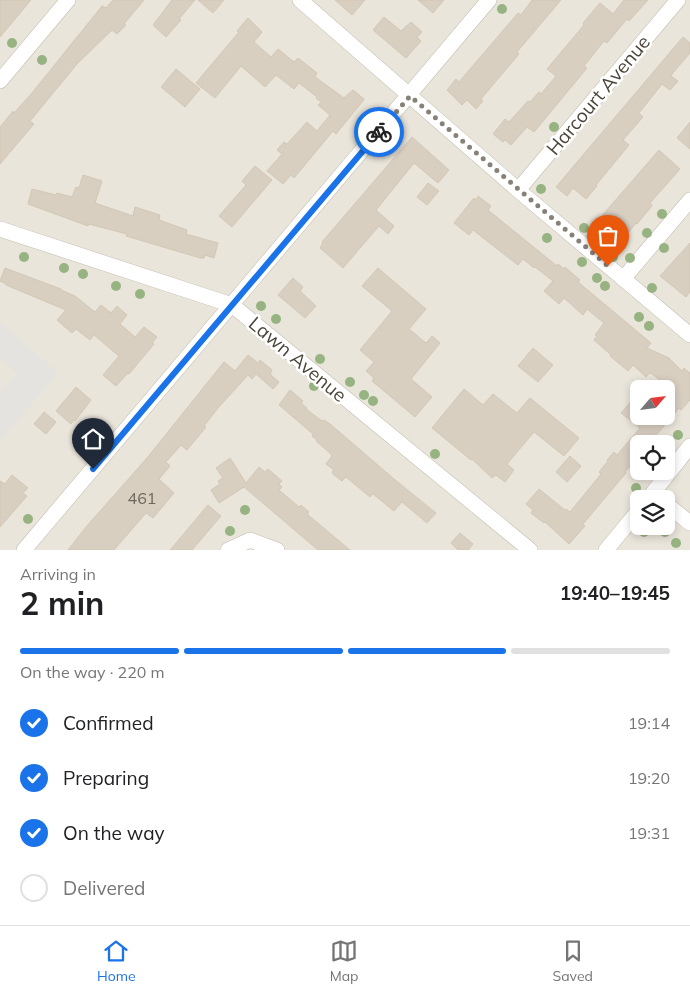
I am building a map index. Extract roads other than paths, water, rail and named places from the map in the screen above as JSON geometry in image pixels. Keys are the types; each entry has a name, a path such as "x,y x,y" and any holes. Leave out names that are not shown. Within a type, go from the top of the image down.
{"street":[{"path":"0,81 68,0"},
{"path":"300,0 518,190 690,335"},
{"path":"24,550 410,96 489,0"},
{"name":"Harcourt Avenue","path":"518,190 678,0"},
{"path":"623,279 690,200"},
{"name":"Lawn Avenue","path":"0,229 232,305 530,550"},
{"path":"658,490 690,446"},
{"path":"675,511 690,523"},
{"path":"606,550 630,521"},
{"path":"228,550 250,540 277,550"}]}
